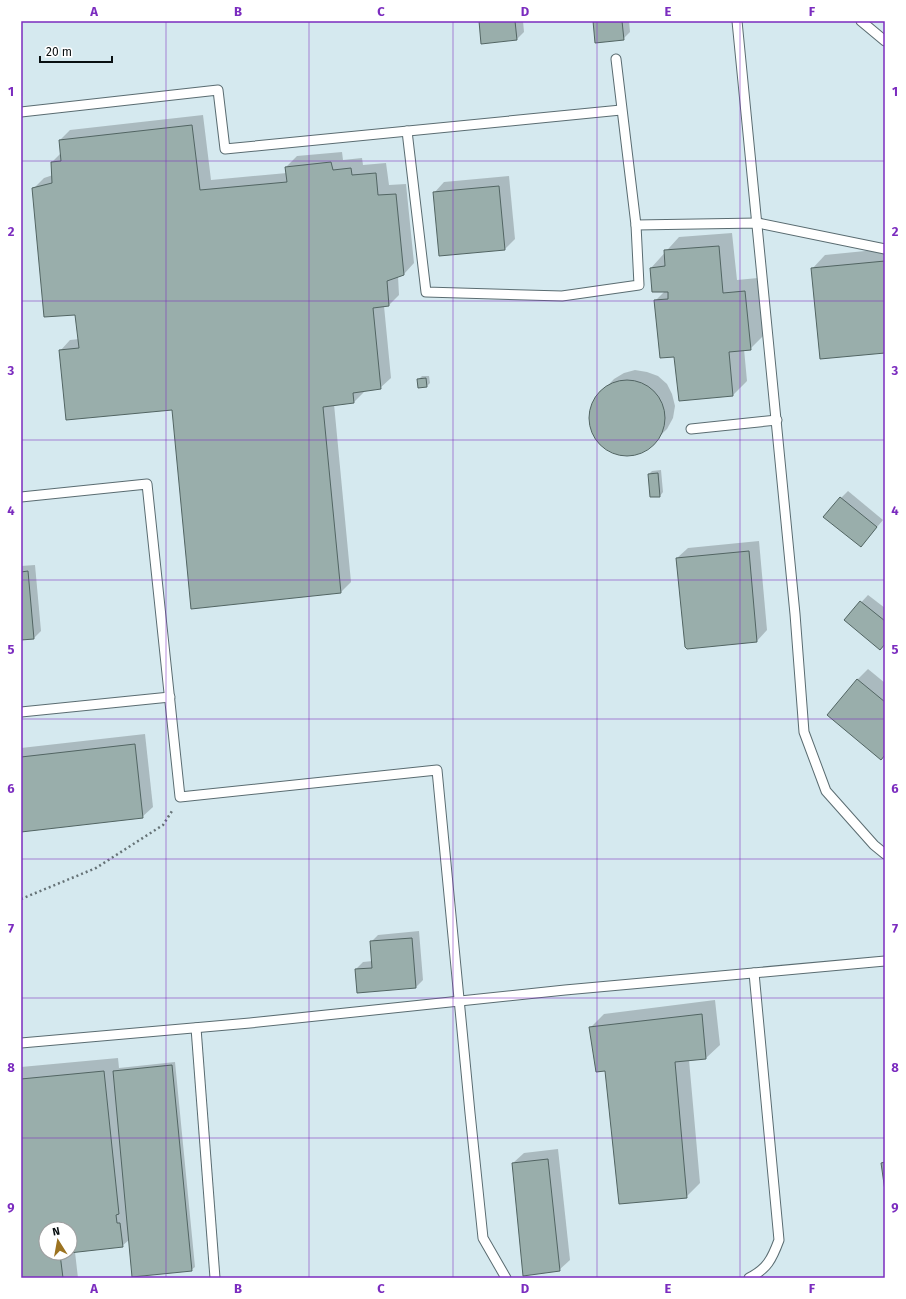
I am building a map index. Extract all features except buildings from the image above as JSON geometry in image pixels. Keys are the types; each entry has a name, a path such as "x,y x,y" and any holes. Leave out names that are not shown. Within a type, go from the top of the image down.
{"lane":[{"path":"738,21 796,614 804,732 826,791 874,845 885,854"},
{"path":"861,21 885,41"},
{"path":"407,131 426,292 562,296 639,285 636,225 616,59"},
{"path":"21,112 218,90 225,149 621,110"},
{"path":"636,225 758,223 885,249"},
{"path":"691,429 777,420"},
{"path":"21,497 147,484 180,797 437,770 470,1113 484,1238 506,1278"},
{"path":"21,712 170,697"},
{"path":"21,1043 196,1028 885,961"},
{"path":"749,1278 758,1273 772,1259 779,1240 754,973"},
{"path":"196,1028 215,1278"}],"path":[{"path":"21,899 96,868 163,825 180,797"}]}
